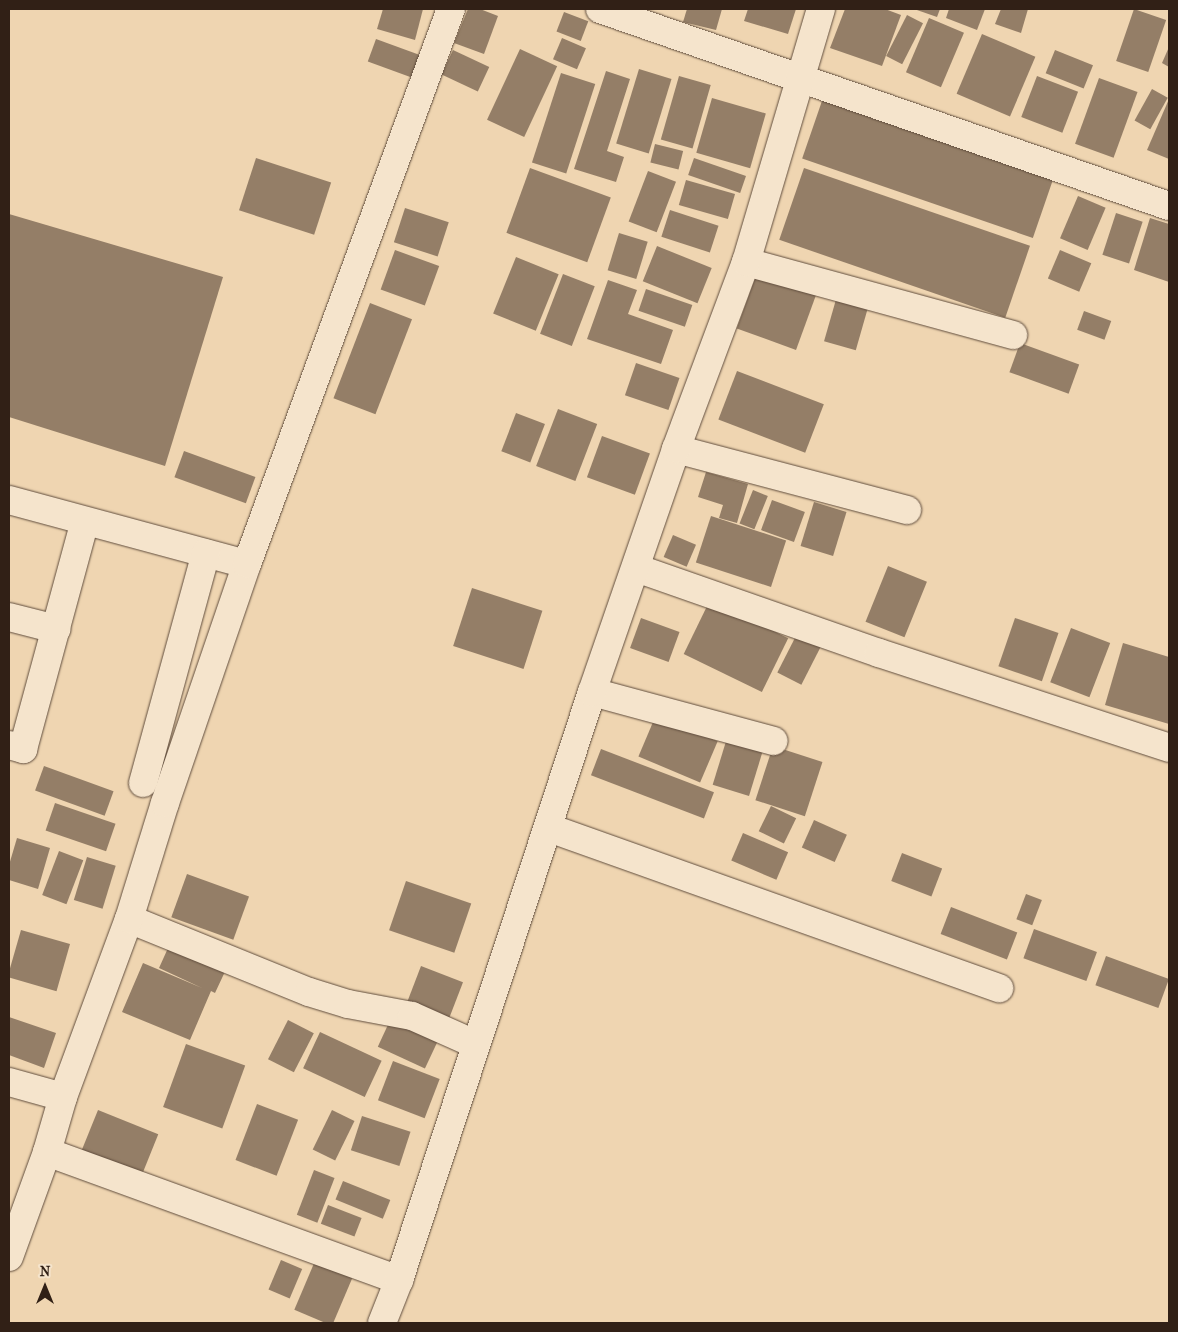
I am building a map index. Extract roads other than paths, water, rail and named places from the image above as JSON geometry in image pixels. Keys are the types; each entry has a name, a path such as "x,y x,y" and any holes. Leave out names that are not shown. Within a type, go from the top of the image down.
{"street":[{"path":"9,1256 47,1152 63,1097 129,919 165,803 246,564 451,9"},
{"path":"600,9 1169,206"},
{"path":"382,1323 400,1280 475,1044 549,828 592,692 676,449 746,262 821,9"},
{"path":"746,262 1013,335"},
{"path":"676,449 907,510"},
{"path":"9,500 246,564"},
{"path":"9,745 23,749 85,521"},
{"path":"143,783 206,553"},
{"path":"636,568 879,653 1169,748"},
{"path":"9,617 56,629"},
{"path":"592,692 773,741"},
{"path":"549,828 999,988"},
{"path":"129,919 309,992 348,1004 412,1016 475,1044"},
{"path":"9,1082 63,1097"},
{"path":"47,1152 400,1280"}]}
